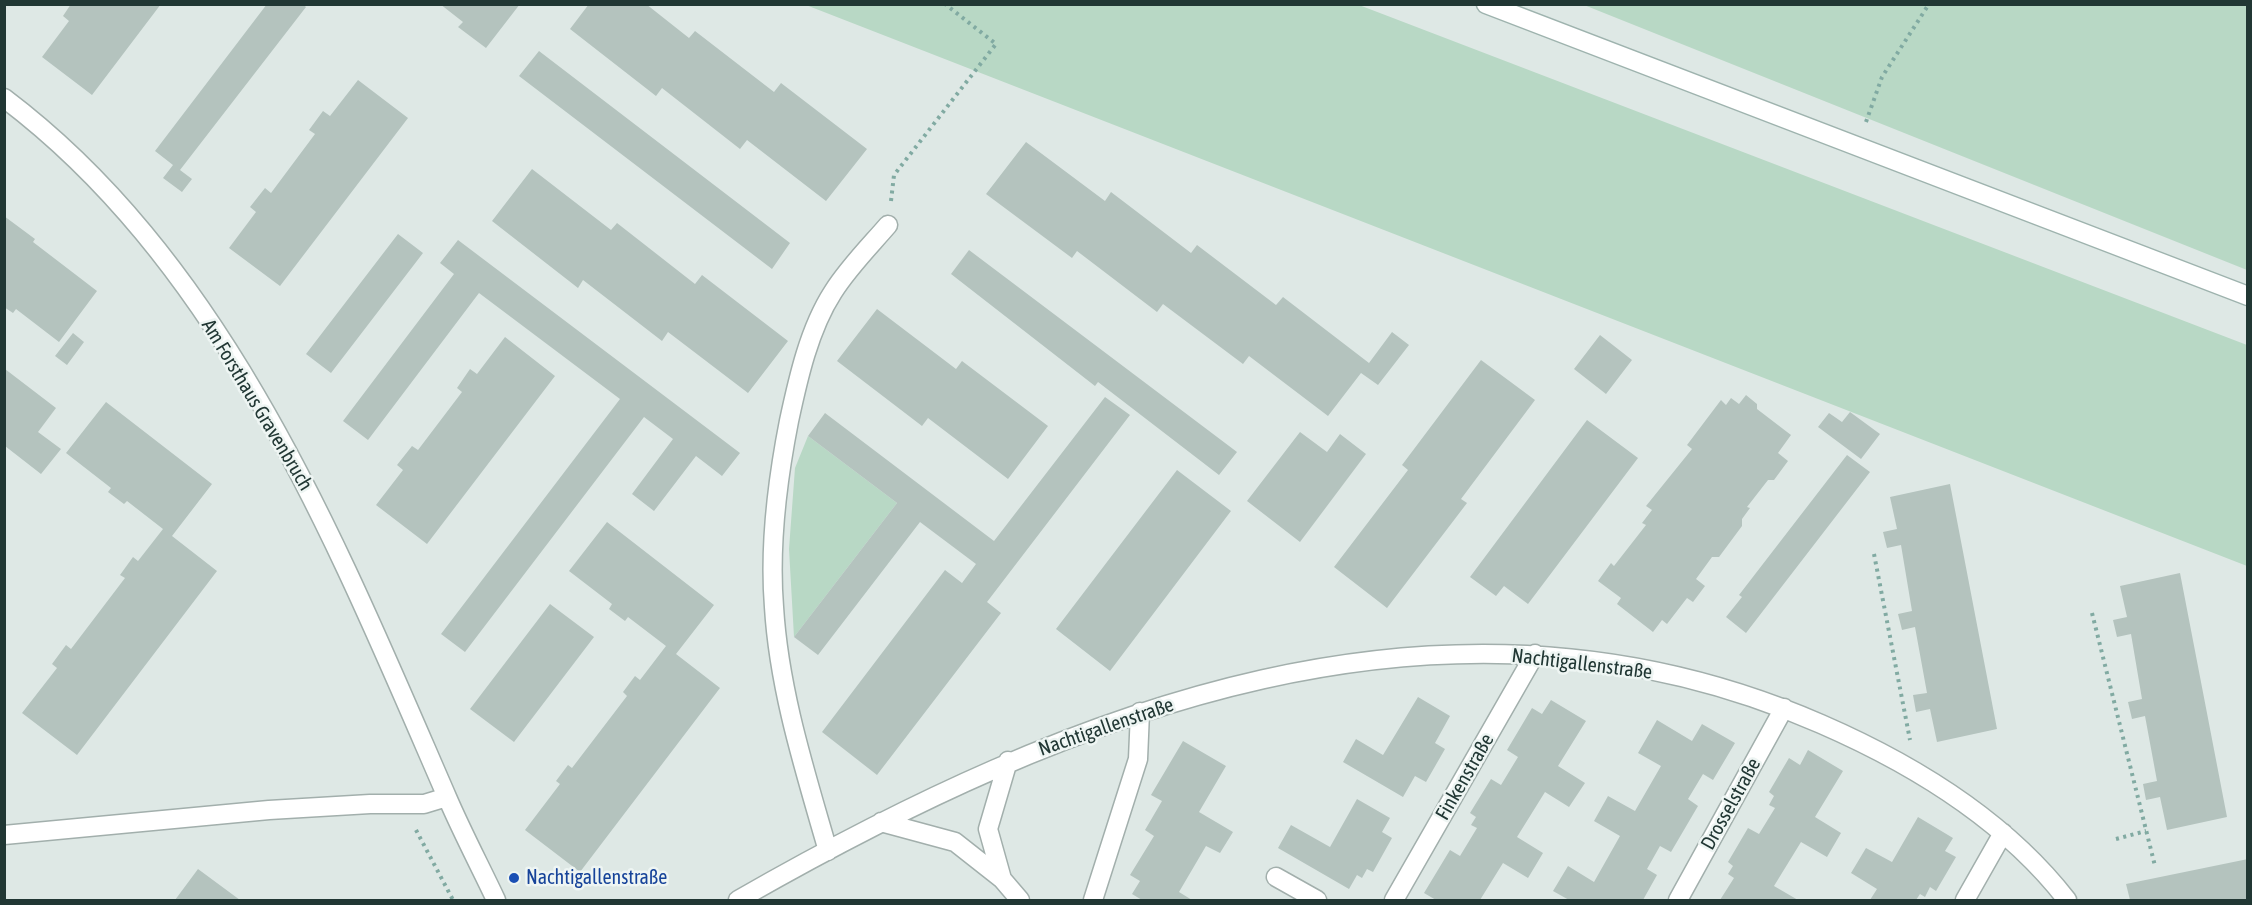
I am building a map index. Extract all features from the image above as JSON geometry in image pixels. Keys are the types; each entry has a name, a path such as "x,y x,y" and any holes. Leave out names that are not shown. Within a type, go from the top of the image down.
{"street":[{"path":"1486,4 2247,296"},
{"name":"Am Forsthaus Gravenbruch","path":"4,98 76,160 117,205 181,283 228,348 270,418 311,496 496,900"},
{"path":"828,851 791,717 778,649 774,606 776,504 794,397 822,313 833,292 888,225"},
{"name":"Nachtigallenstraße","path":"738,900 881,822 1008,761 1140,712 1269,676 1346,663 1407,656 1535,654 1617,664 1698,682 1784,708 1851,737 1917,773 1968,806 2003,833 2067,900"},
{"name":"Finkenstraße","path":"1394,900 1535,654"},
{"name":"Drosselstraße","path":"1678,900 1784,708"},
{"path":"1093,900 1138,759 1140,712"},
{"path":"1002,879 988,829 1008,761"},
{"path":"4,835 269,810 370,804 424,804 447,797"},
{"path":"881,822 955,842 1002,879 1020,900"},
{"path":"1965,900 2003,833"},
{"path":"1276,877 1317,900"}],"path":[{"path":"888,225 894,175 996,44 945,4"},
{"path":"1857,146 1882,77 1929,4"},
{"path":"1874,554 1917,773"},
{"path":"2092,613 2155,866"},
{"path":"403,805 453,900"},
{"path":"2116,839 2146,831"}],"green space":[{"path":"806,5 1359,5 2247,345 2247,566"},
{"path":"1584,5 2247,5 2247,270"},
{"path":"808,436 897,503 794,637 789,549 795,468"}],"building":[{"path":"71,4 161,4 92,95 42,57 69,21 63,16"},
{"path":"267,4 303,4 306,7 180,170 192,179 182,192 163,178 173,165 155,151"},
{"path":"440,4 520,4 486,48 458,27 463,22"},
{"path":"589,4 646,4 689,38 695,31 774,92 781,83 867,149 826,201 747,140 740,149 662,88 656,96 570,29"},
{"path":"539,51 790,243 772,269 519,76"},
{"path":"358,80 408,118 280,286 229,248 256,212 250,207 265,188 271,193 315,134 309,130 323,111 330,116"},
{"path":"1026,142 1105,201 1111,192 1191,253 1197,245 1276,305 1283,297 1369,363 1392,332 1409,345 1378,385 1361,373 1328,416 1249,356 1243,364 1163,304 1157,312 1077,251 1072,258 986,194"},
{"path":"532,169 611,230 617,223 695,284 702,275 788,341 748,393 668,332 662,341 583,280 578,288 492,221"},
{"path":"4,216 35,239 33,242 97,291 59,342 16,309 13,313 4,307"},
{"path":"398,234 423,253 331,373 306,354"},
{"path":"458,240 740,453 722,476 696,456 654,511 632,494 673,439 644,417 465,652 441,634 620,399 479,293 368,440 343,421 454,274 440,263"},
{"path":"969,250 1237,452 1219,475 1098,382 1095,386 951,274"},
{"path":"877,309 956,369 962,361 1048,426 1008,479 928,418 922,426 837,361"},
{"path":"73,333 84,342 67,365 55,356"},
{"path":"1600,335 1632,360 1606,394 1574,369"},
{"path":"505,337 555,376 427,544 376,505 403,470 397,465 412,446 418,450 462,392 457,388 470,369 477,374"},
{"path":"1481,360 1535,400 1461,499 1467,503 1387,608 1334,567 1408,470 1402,465"},
{"path":"5,369 56,408 38,432 61,449 41,474 5,446"},
{"path":"1746,395 1757,404 1757,409 1791,435 1778,453 1788,461 1774,480 1768,480 1747,507 1750,508 1742,519 1742,526 1719,557 1712,557 1696,579 1705,586 1693,602 1687,598 1667,624 1662,620 1653,632 1617,604 1621,598 1598,581 1611,563 1614,566 1646,525 1642,523 1652,510 1646,506 1692,449 1687,445 1721,400 1726,405 1731,398 1739,404"},
{"path":"1105,397 1130,415 987,602 1001,613 877,775 822,732 945,570 962,583 976,564 920,522 818,655 794,637 897,503 808,436 825,413 994,541"},
{"path":"106,402 212,484 172,536 217,571 77,755 22,713 57,668 52,664 66,645 71,649 125,578 120,575 133,557 138,561 163,529 127,501 124,504 108,492 111,488 66,453"},
{"path":"1850,412 1880,434 1861,459 1818,427 1829,413 1842,422"},
{"path":"1587,420 1638,458 1528,604 1504,586 1496,596 1470,577"},
{"path":"1300,432 1327,452 1340,434 1366,454 1300,542 1247,501"},
{"path":"1847,455 1870,472 1746,633 1726,617 1742,597 1739,595"},
{"path":"1177,470 1231,511 1110,671 1056,629"},
{"path":"1950,484 1997,729 1937,742 1930,709 1916,712 1913,695 1927,693 1915,627 1902,630 1898,614 1912,611 1901,545 1887,548 1883,532 1897,529 1890,497"},
{"path":"607,522 714,605 676,654 720,688 580,872 525,830 560,784 556,781 568,765 572,768 627,696 623,692 635,676 640,680 666,646 628,617 625,621 609,609 612,604 569,571"},
{"path":"2180,573 2227,817 2167,830 2160,797 2146,800 2143,784 2157,781 2145,716 2132,719 2128,702 2142,699 2131,634 2117,637 2113,620 2127,617 2120,586"},
{"path":"550,604 594,637 514,742 470,709"},
{"path":"1418,697 1450,716 1435,743 1445,749 1426,782 1415,776 1403,797 1343,762 1356,739 1383,755"},
{"path":"1551,700 1586,721 1558,766 1585,783 1569,807 1545,792 1517,837 1543,853 1528,878 1503,863 1480,900 1436,900 1424,893 1450,850 1460,856 1477,828 1471,825 1476,817 1470,813 1491,779 1501,785 1518,757 1507,750 1532,708 1542,714"},
{"path":"1657,720 1692,741 1702,724 1735,743 1713,780 1703,774 1688,799 1698,806 1671,852 1660,846 1647,869 1657,875 1643,900 1569,900 1553,891 1568,866 1594,882 1620,836 1594,821 1608,796 1635,811 1661,766 1638,753"},
{"path":"1183,741 1226,766 1199,812 1233,832 1220,853 1206,846 1179,892 1192,900 1142,900 1132,894 1140,881 1130,875 1154,836 1145,830 1162,801 1151,795"},
{"path":"1808,750 1843,771 1815,817 1841,833 1827,857 1801,842 1774,886 1798,900 1720,900 1734,878 1728,874 1733,866 1728,862 1748,828 1759,834 1775,808 1769,805 1774,796 1769,792 1789,758 1800,765"},
{"path":"1357,799 1390,818 1382,832 1392,838 1373,872 1367,869 1362,878 1357,875 1349,889 1278,848 1291,825 1330,847"},
{"path":"1918,817 1953,838 1945,851 1956,857 1936,891 1930,887 1925,897 1920,894 1916,900 1870,900 1877,889 1851,873 1866,848 1892,862"},
{"path":"2248,859 2248,900 2130,900 2126,884"},
{"path":"198,869 240,900 175,900"}],"place":[{"name":"Nachtigallenstraße","path":"514,878"}]}
